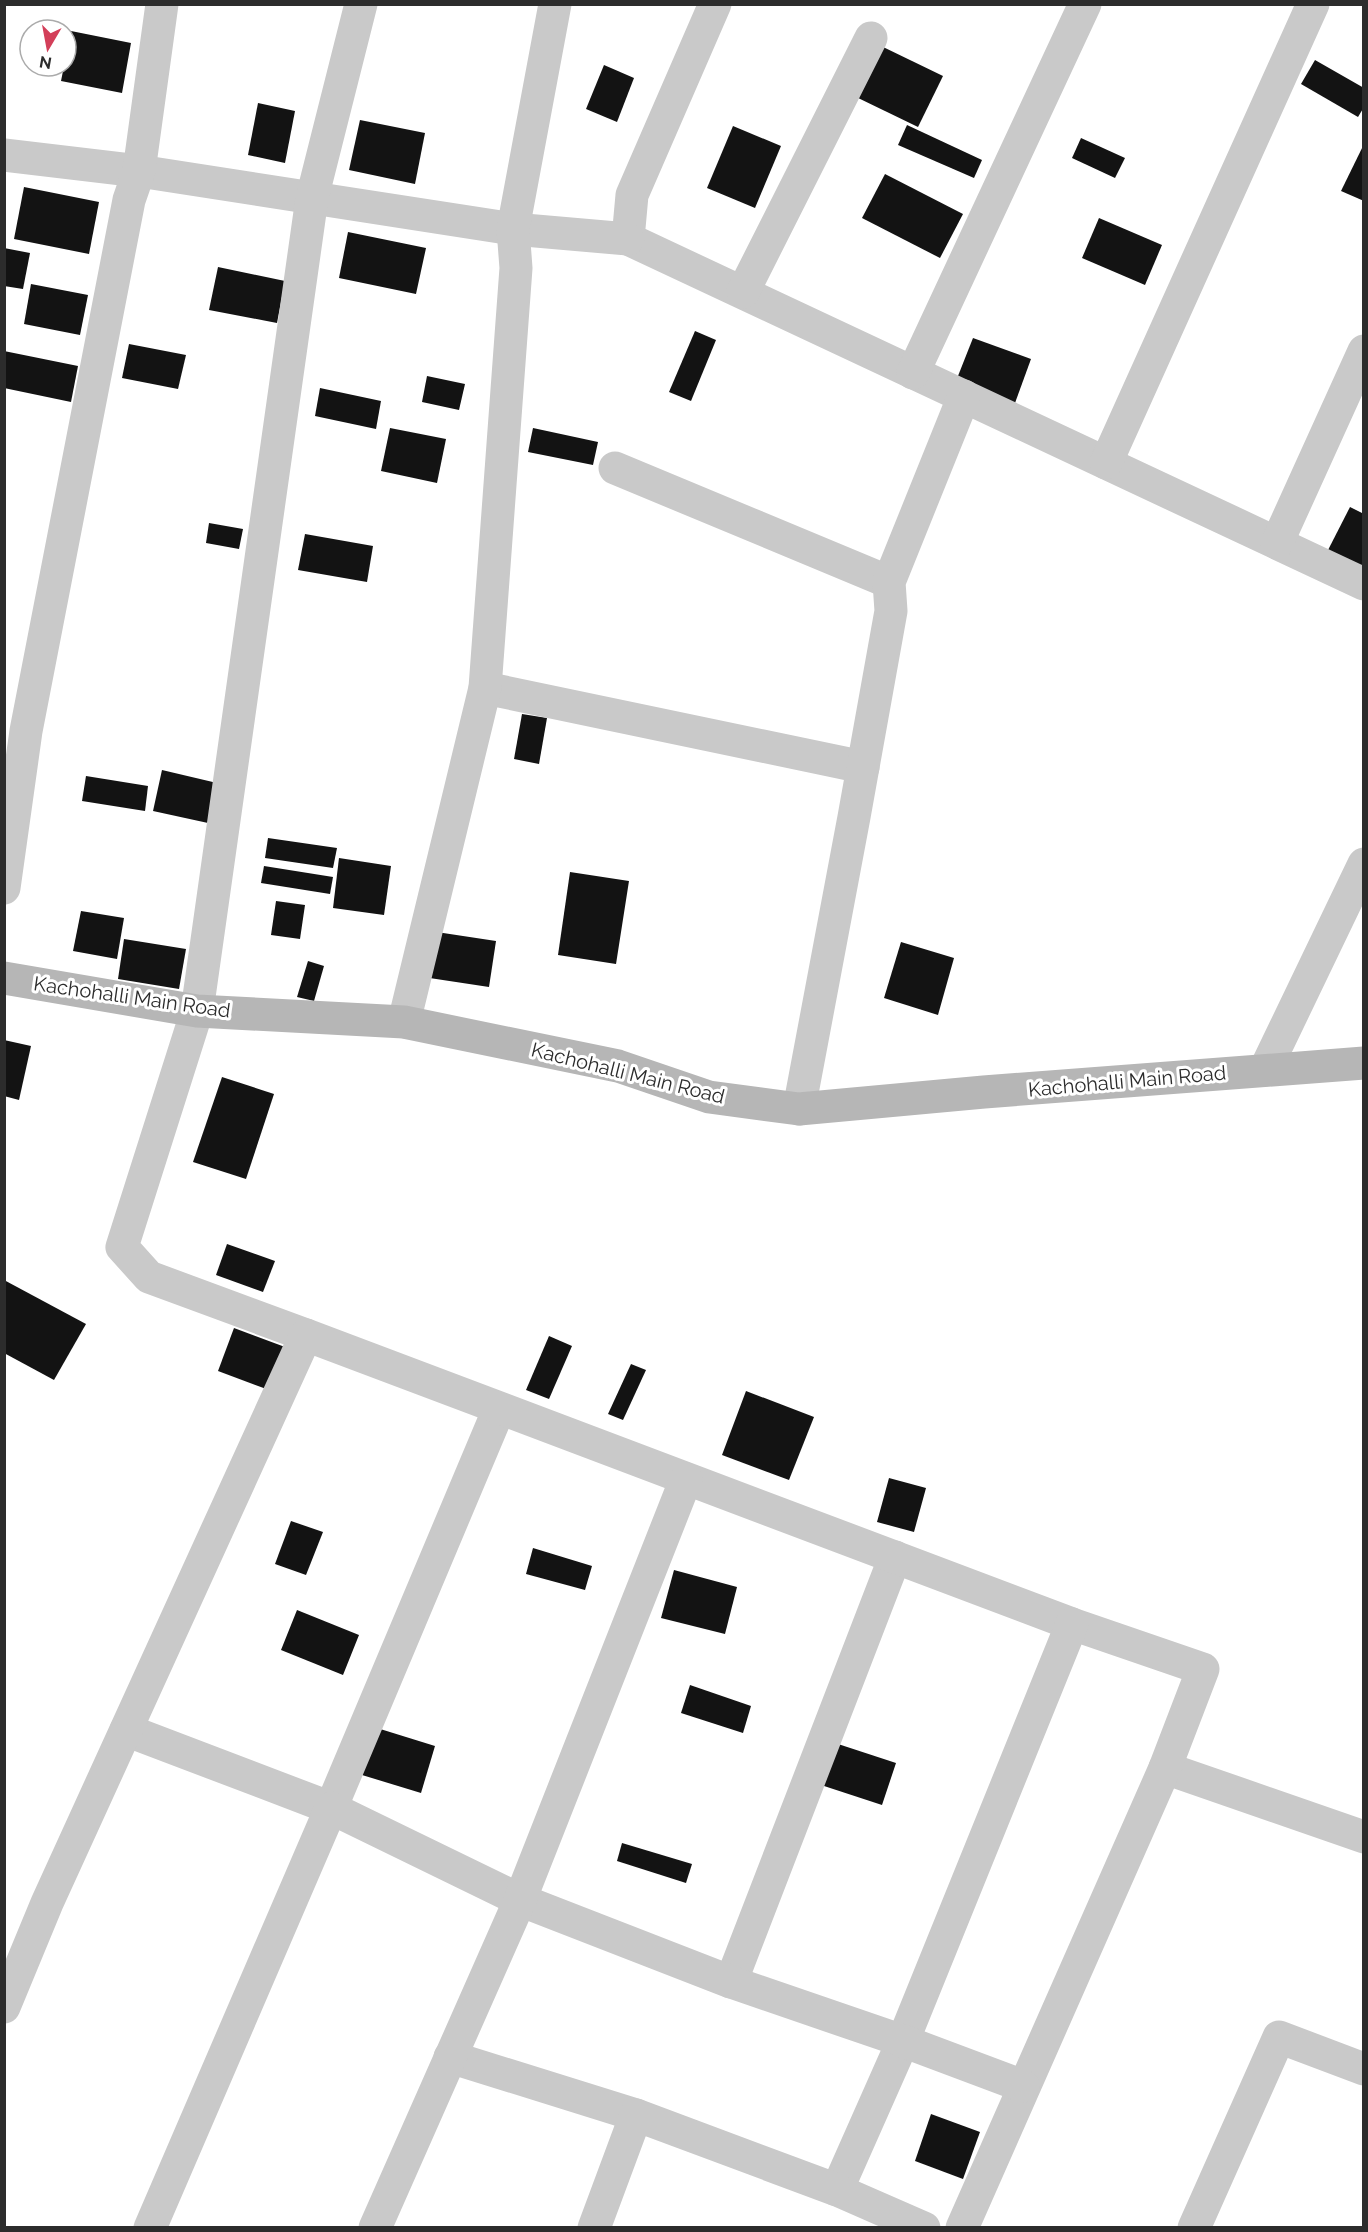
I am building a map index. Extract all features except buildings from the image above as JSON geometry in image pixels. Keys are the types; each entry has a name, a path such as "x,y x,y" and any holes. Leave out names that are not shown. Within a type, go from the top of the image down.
{"street":[{"path":"4,888 26,731 129,200 139,171 162,4"},
{"path":"361,4 312,198 197,1011 122,1247 149,1277 1072,1624 1203,1669 1166,1768 1023,2086 962,2228"},
{"path":"404,1022 485,688 516,268 513,229 555,4"},
{"path":"628,239 632,195 716,4"},
{"path":"914,373 1085,4"},
{"path":"1106,463 1313,4"},
{"path":"743,292 871,38"},
{"path":"4,155 139,171 513,229 628,239 1364,584"},
{"path":"1277,543 1364,351"},
{"path":"799,1109 891,611 889,582 964,396"},
{"path":"615,468 889,582"},
{"path":"485,688 862,767"},
{"path":"1265,1070 1364,864"},
{"name":"Kachohalli Main Road","path":"4,978 197,1011 404,1022 618,1066 709,1096 799,1109 1364,1063"},
{"path":"4,2007 47,1903 306,1335"},
{"path":"150,2228 331,1808 499,1409"},
{"path":"375,2228 520,1900 686,1479"},
{"path":"731,1982 895,1557"},
{"path":"837,2190 903,2041 1072,1624"},
{"path":"126,1730 331,1808 520,1900 731,1982 903,2041 1023,2086"},
{"path":"1166,1768 1364,1837"},
{"path":"1194,2228 1279,2037 1364,2069"},
{"path":"450,2056 636,2115 837,2190 924,2228"},
{"path":"594,2228 636,2115"}]}
